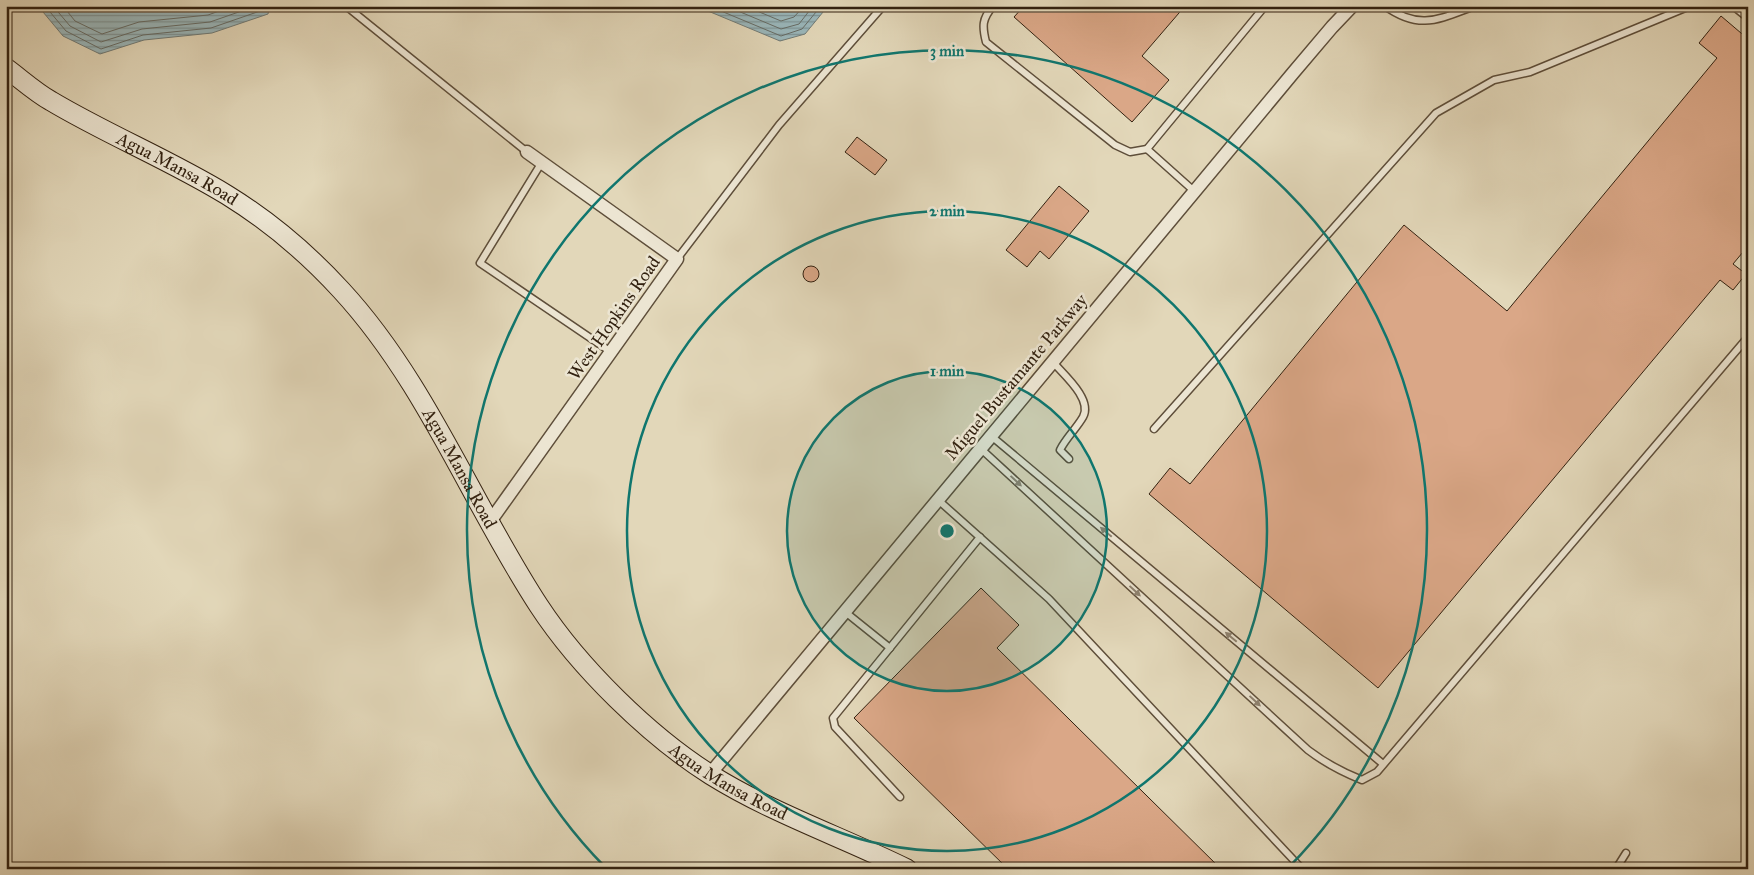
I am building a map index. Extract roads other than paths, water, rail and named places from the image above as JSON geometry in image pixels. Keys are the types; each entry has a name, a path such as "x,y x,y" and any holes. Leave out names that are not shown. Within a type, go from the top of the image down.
{"main road":[{"name":"Agua Mansa Road","path":"6,68 48,100 225,194 272,226 322,270 368,320 402,371 440,432 489,523 540,609 580,660 624,705 660,738 710,774 747,794 907,869"}],"street":[{"name":"Miguel Bustamante Parkway","path":"710,774 1315,46 1352,6"},
{"name":"West Hopkins Road","path":"489,523 677,259 527,152"}],"lane":[{"path":"346,6 527,152"},
{"path":"677,259 780,124 883,6"},
{"path":"993,6 985,15 983,30 986,42 1114,145 1130,152 1147,149 1264,6"},
{"path":"1385,6 1411,20 1421,21 1438,19 1475,6"},
{"path":"1154,429 1436,112 1494,80 1530,72 1690,6"},
{"path":"1732,6 1748,18"},
{"path":"1147,149 1194,191"},
{"path":"542,162 480,263 611,352"},
{"path":"980,448 1301,743 1322,761 1362,780 1377,772 1384,764 1748,337"},
{"path":"1052,362 1077,390 1085,404 1084,414 1060,450 1069,459"},
{"path":"990,435 1384,764"},
{"path":"937,499 1049,599 1302,869"},
{"path":"900,797 834,727 833,718 980,537"},
{"path":"844,611 890,648"},
{"path":"1616,869 1626,853"}],"water":[{"path":"38,6 270,6 268,14 212,33 144,40 100,54 63,36"},
{"path":"696,6 828,6 805,34 780,41"}]}
